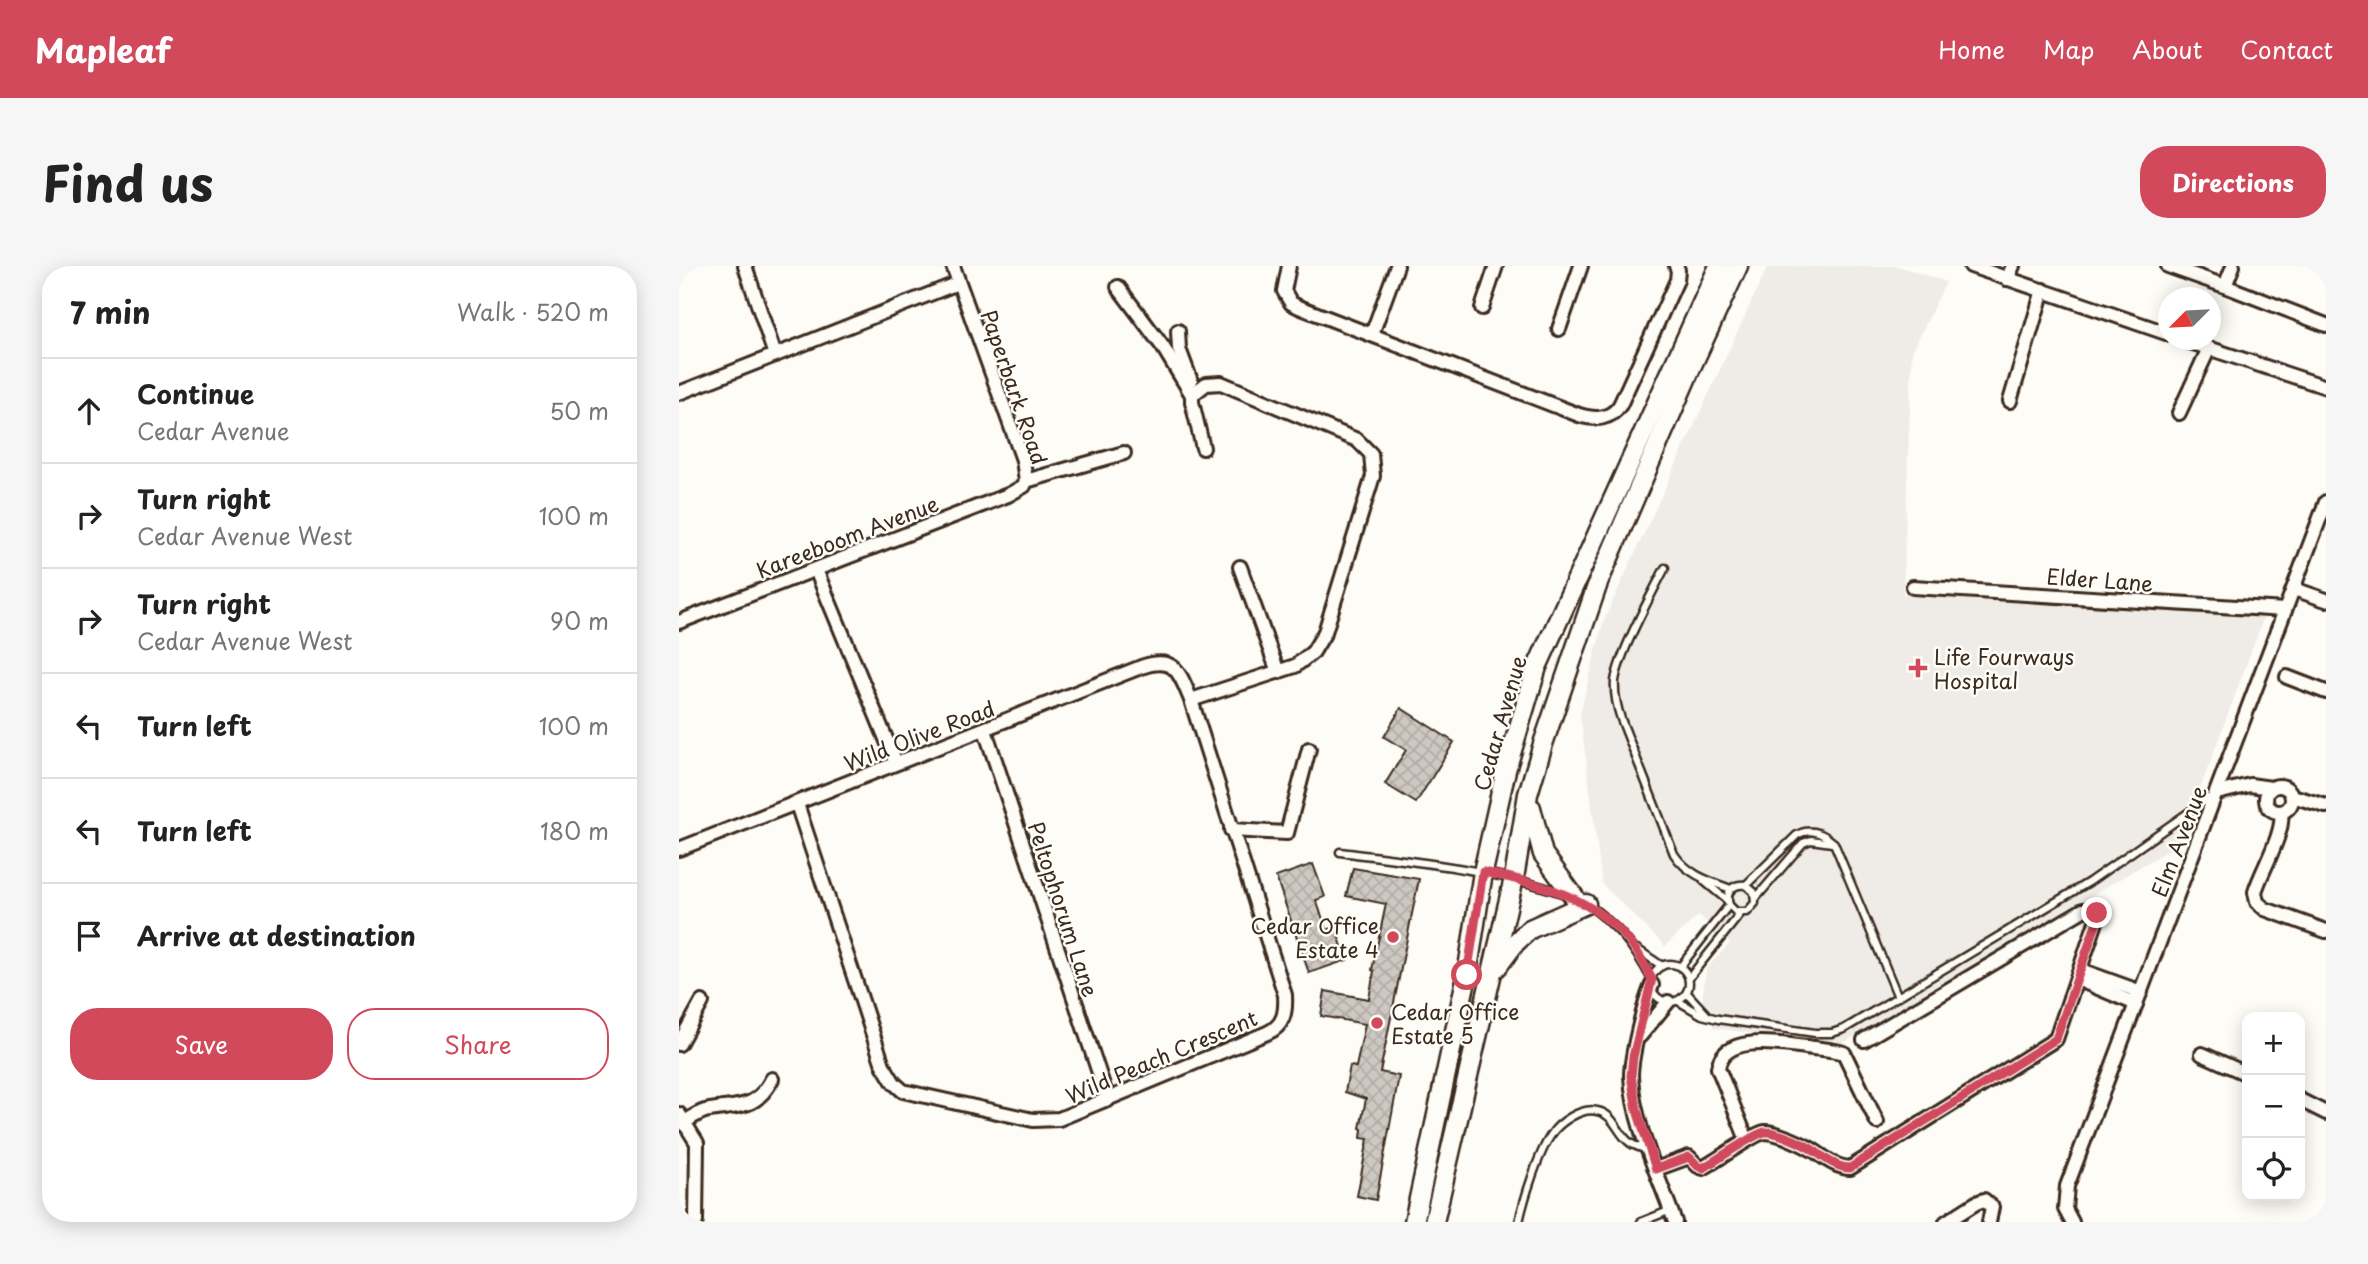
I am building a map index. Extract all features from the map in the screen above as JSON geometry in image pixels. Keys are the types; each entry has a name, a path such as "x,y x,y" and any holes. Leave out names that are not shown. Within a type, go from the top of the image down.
{"main road":[{"name":"Cedar Avenue","path":"1414,1222 1467,975 1483,872 1513,746 1545,648 1719,266"},
{"path":"1434,1222 1514,878 1528,794 1568,667 1598,583 1738,266"},
{"path":"1492,974 1515,943 1530,929 1581,901 1543,854 1534,828 1528,794"}],"street":[{"path":"745,266 775,355"},
{"name":"Paperbark Road","path":"953,266 1023,460 1026,481"},
{"path":"1289,266 1284,291 1291,303 1590,418 1606,417 1620,405 1677,279 1676,266"},
{"path":"1372,334 1397,266"},
{"path":"1482,308 1496,266"},
{"path":"1559,329 1581,266"},
{"path":"1971,266 2158,330"},
{"path":"2007,279 2013,266"},
{"path":"2168,266 2326,325"},
{"path":"2225,286 2233,266"},
{"path":"679,393 958,283"},
{"path":"1118,287 1194,393"},
{"path":"2010,401 2043,290"},
{"path":"1178,331 1179,349 1194,393 1192,402 1203,448"},
{"path":"2179,413 2208,350"},
{"path":"2215,350 2326,387"},
{"path":"1191,700 1278,672 1313,652 1325,632 1373,476 1371,454 1357,440 1341,432 1221,383 1206,384 1194,393"},
{"name":"Kareeboom Avenue","path":"679,622 1008,495 1024,486 1026,481 1124,453"},
{"name":"Elm Avenue","path":"2072,1222 2066,1214 2065,1194 2326,502"},
{"path":"1240,567 1278,672"},
{"path":"816,570 896,763"},
{"name":"Elder Lane","path":"1913,587 2285,610"},
{"path":"2294,589 2326,600"},
{"name":"Wild Olive Road","path":"679,849 1153,663 1161,661 1173,665"},
{"name":"Wild Peach Crescent","path":"797,804 883,1065 898,1088 913,1095 1045,1121 1059,1119 1274,1030 1282,1020 1285,995 1191,700 1173,665"},
{"path":"2287,677 2326,692"},
{"name":"Peltophorum Lane","path":"985,730 1108,1100"},
{"path":"1231,830 1287,833 1309,749"},
{"path":"2217,793 2250,785 2271,788 2281,786 2292,796 2326,806"},
{"path":"2271,788 2267,792 2266,802 2271,810 2281,812 2290,807 2292,796"},
{"path":"2281,812 2279,832 2255,892 2257,902 2272,912 2326,931"},
{"path":"1656,1169 1689,1157 1703,1168 1747,1140 1765,1132 1801,1142 1842,1168 1850,1168 2056,1039 2098,919 2097,913 2092,909 2083,910 1864,1040"},
{"path":"2078,974 2138,998"},
{"path":"1652,982 1631,1076 1637,1110 1673,1216"},
{"path":"679,1044 702,1002"},
{"path":"1638,1039 1673,1002"},
{"path":"1747,1140 1718,1068 1719,1059 1725,1053 1745,1044 1765,1042 1844,1053 1877,1122"},
{"path":"2202,1054 2242,1072"},
{"path":"696,1222 698,1152 694,1135 682,1118 751,1103 766,1091 772,1079"},
{"path":"2305,1102 2326,1113"},
{"path":"1946,1222 1985,1200 1993,1207 1989,1222"}],"lane":[{"path":"1665,568 1620,664 1616,677 1616,701 1675,854 1686,869 1731,889"},
{"path":"1635,948 1657,997 1711,1018 1832,1033 1845,1029 2089,882 2217,793"},
{"path":"1746,885 1800,833 1808,831 1822,834 1834,844 1898,997"},
{"path":"1673,1002 1687,993 1689,978 1741,913 1752,908 1756,898 1803,843 1811,840 1834,844"},
{"path":"1340,852 1424,861 1514,878 1581,901 1612,923 1635,948 1662,966 1680,967 1689,978"},
{"path":"1700,877 1736,912 1741,913"},
{"path":"1680,967 1728,903 1731,889 1740,884 1746,885 1756,898"},
{"path":"1652,982 1662,966"},
{"path":"1687,993 1711,1018"},
{"path":"1519,1222 1551,1134 1579,1113 1597,1110 1609,1117 1627,1141 1650,1150"},
{"path":"1641,1222 1673,1216"}],"shaded area":[{"name":"Life Fourways Hospital","path":"1768,266 1898,266 1946,282 1912,352 1903,594 2264,617 2180,843 1840,1045 1713,1028 1714,1017 1702,1001 1706,969 1730,943 1699,915 1665,946 1602,884 1580,714 1603,622"}],"building":[{"path":"1401,708 1454,742 1416,803 1385,784 1406,750 1384,737"},
{"path":"1313,864 1325,897 1316,900 1327,930 1335,927 1347,960 1309,973 1276,877"},
{"path":"1353,868 1419,879 1380,1072 1399,1076 1376,1200 1357,1196 1368,1139 1361,1138 1360,1128 1366,1099 1345,1092 1350,1066 1356,1067 1365,1024 1321,1016 1325,991 1369,999 1372,970 1386,904 1346,896"}],"place":[{"name":"Life Fourways Hospital","path":"1918,668"},
{"name":"Cedar Office Estate 4","path":"1393,937"},
{"name":"Cedar Office Estate 5","path":"1377,1023"}],"route":[{"path":"1467,975 1483,872 1532,883 1587,904 1625,936 1652,979 1631,1076 1637,1110 1656,1169 1689,1157 1703,1168 1747,1140 1765,1132 1801,1142 1842,1168 1850,1168 2056,1039 2098,919 2097,913"}]}
